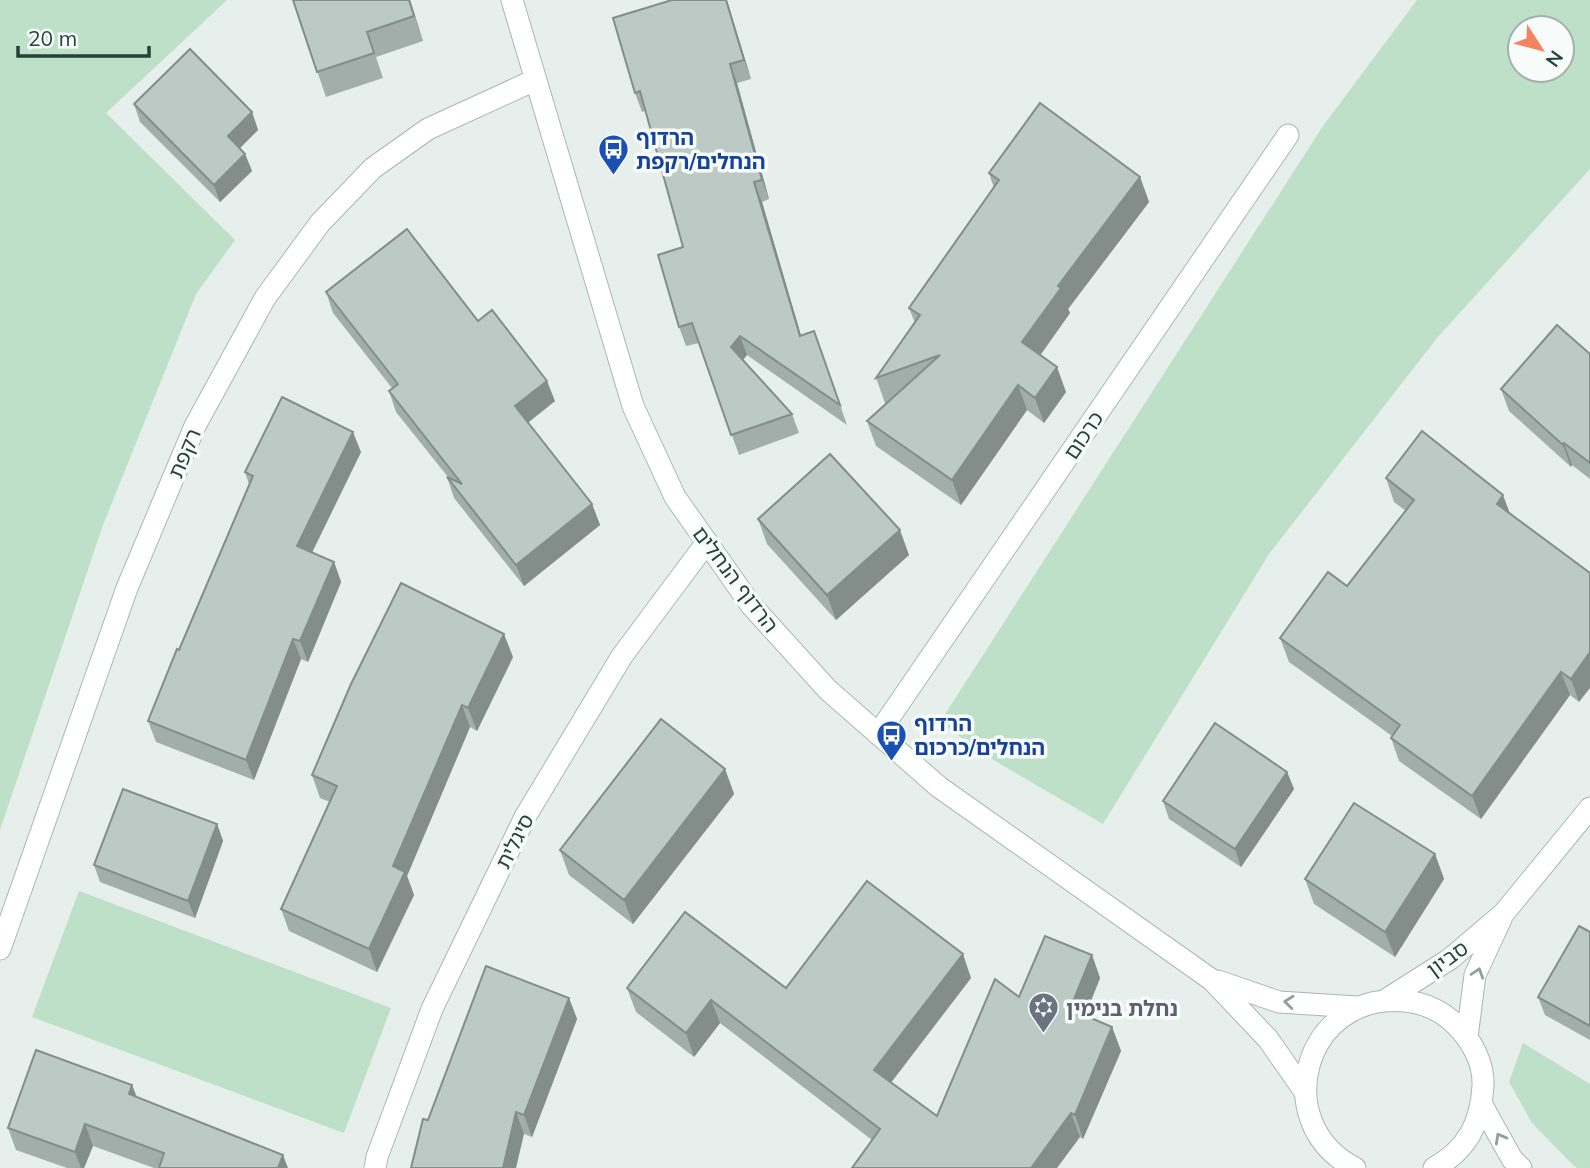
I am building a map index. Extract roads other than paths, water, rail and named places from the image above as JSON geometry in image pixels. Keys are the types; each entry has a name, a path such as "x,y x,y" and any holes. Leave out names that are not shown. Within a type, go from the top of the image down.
{"street":[{"name":"הרדוף הנחלים","path":"512,0 633,406 675,497 751,605 828,690 939,787 1212,980 1268,1039 1305,1092"},
{"name":"רקפת","path":"0,949 127,588 195,426 265,298 320,223 373,168 428,129 535,80"},
{"name":"כרכום","path":"878,734 1288,135"},
{"name":"סיגלית","path":"375,1168 432,1009 525,817 622,656 707,542"},
{"name":"סביון","path":"1387,999 1450,958 1504,913 1590,808"},
{"name":"סביון","path":"1468,1037 1475,975 1504,913"},
{"name":"הרדוף הנחלים","path":"1212,980 1279,1002 1357,1007"},
{"path":"1355,1168 1326,1146 1311,1121 1305,1092 1308,1066 1318,1042 1335,1021 1357,1007 1387,999 1418,1002 1446,1015 1468,1037 1478,1058 1483,1081 1482,1105 1474,1128 1460,1149 1442,1167"},
{"path":"1482,1105 1512,1160 1521,1168"},
{"path":"1326,1146 1329,1168"}],"place":[{"name":"הרדוף הנחלים/רקפת","path":"613,176"},
{"name":"הרדוף הנחלים/כרכום","path":"891,762"},
{"name":"נחלת בנימין","path":"1043,1035"}]}
